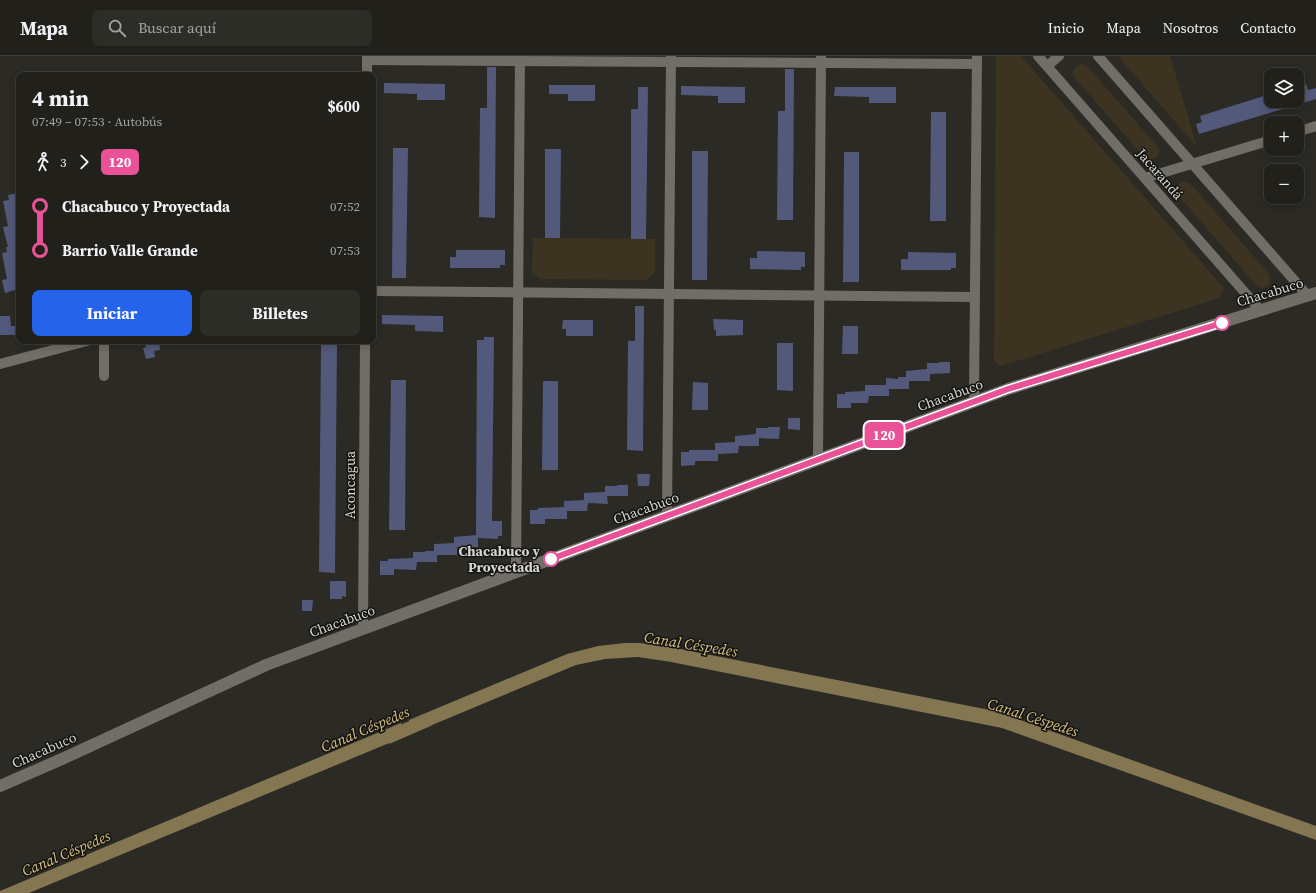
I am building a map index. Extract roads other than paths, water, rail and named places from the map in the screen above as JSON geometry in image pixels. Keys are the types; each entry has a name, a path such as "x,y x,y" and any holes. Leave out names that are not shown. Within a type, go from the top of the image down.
{"street":[{"name":"Jacarandá","path":"1038,56 1261,310"},
{"path":"1047,66 1059,56"},
{"path":"1098,56 1192,164 1312,295"},
{"path":"367,72 367,58 977,60 974,401"},
{"path":"516,572 520,58"},
{"path":"667,516 671,59"},
{"path":"818,460 821,60"},
{"path":"1304,130 1316,126"},
{"path":"1145,178 1264,142"},
{"path":"376,292 975,297"},
{"name":"Chacabuco","path":"0,786 69,756 266,665 974,401 1008,389 1312,295"},
{"path":"0,364 76,344"},
{"path":"104,344 104,376"},
{"name":"Aconcagua","path":"363,629 365,344"}],"waterway":[{"name":"Canal Céspedes","path":"389,737 428,720"}],"place":[{"name":"Chacabuco y Proyectada","path":"551,559"}]}
